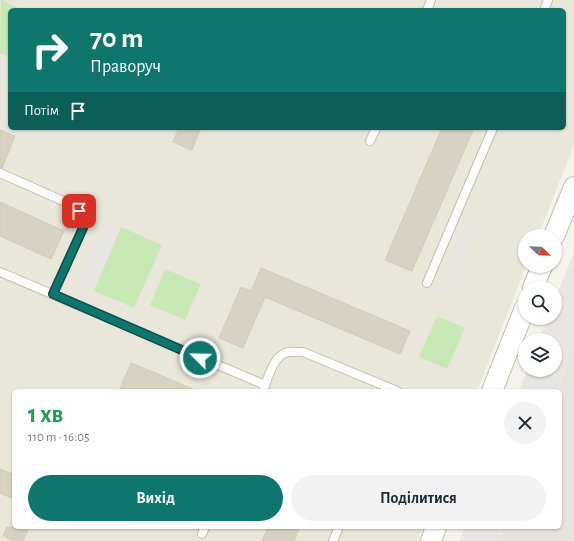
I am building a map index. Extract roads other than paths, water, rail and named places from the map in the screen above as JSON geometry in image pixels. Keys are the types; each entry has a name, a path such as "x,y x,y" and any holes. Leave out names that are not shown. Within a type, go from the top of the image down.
{"street":[{"path":"557,229 574,187"},
{"path":"493,389 518,325"},
{"path":"431,541 435,529"}],"lane":[{"path":"370,141 375,130"},
{"path":"427,284 493,130"},
{"path":"0,173 72,205 79,211 83,220 83,228 53,294"},
{"path":"0,272 264,388 276,361 284,354 303,352 391,389"},
{"path":"333,541 338,529"}]}
